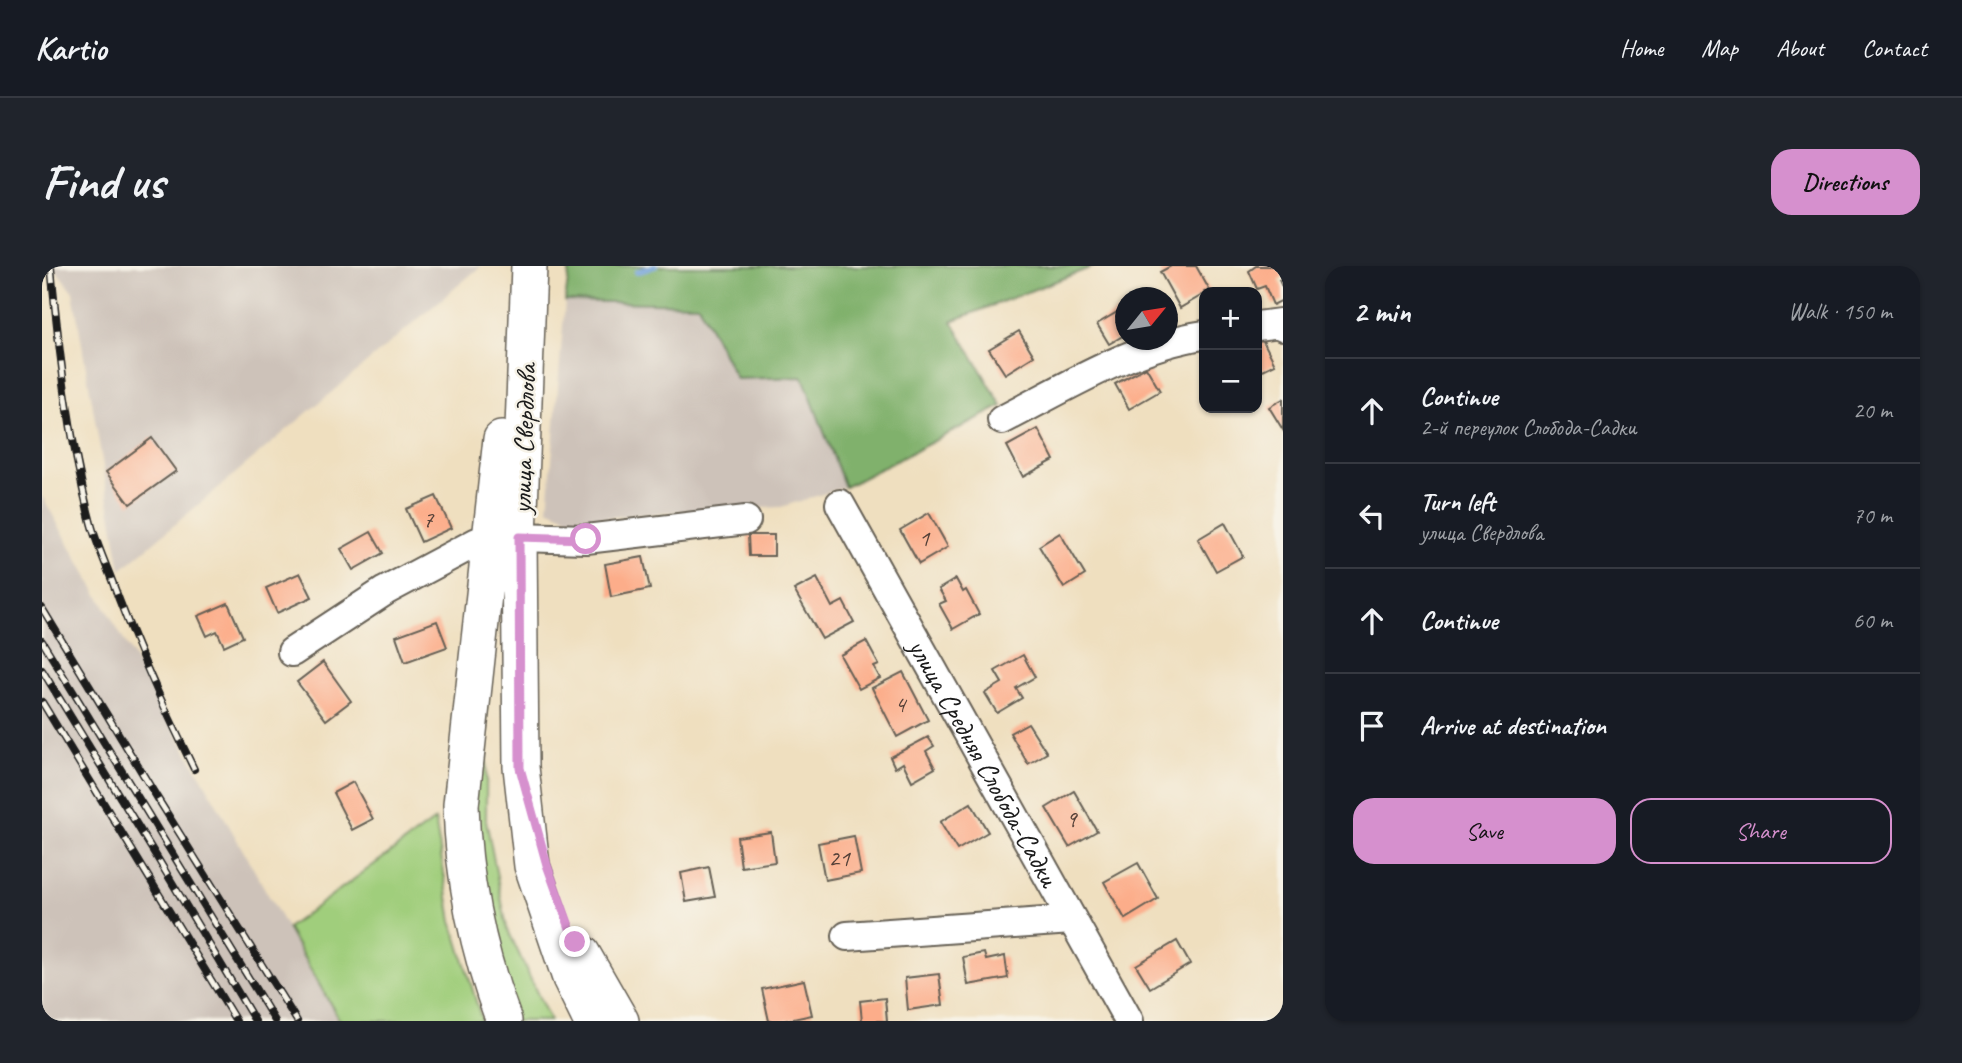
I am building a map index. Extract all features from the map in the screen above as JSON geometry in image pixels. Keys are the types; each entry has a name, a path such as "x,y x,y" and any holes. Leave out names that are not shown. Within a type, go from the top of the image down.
{"main road":[{"path":"504,1021 474,917 467,881 461,805 483,594 505,540 507,377 527,266"},
{"name":"улица Свердлова","path":"505,540 520,768 532,866 570,978 591,1021"},
{"path":"520,768 547,865 575,942 621,1021"}],"street":[{"path":"1002,420 1117,360 1175,339 1199,336"},
{"name":"улица Средняя Слобода-Садки","path":"840,504 1129,1021"},
{"path":"292,652 385,591 477,542 586,539 746,520"},
{"path":"847,936 1072,920"}],"shaded area":[{"path":"53,266 481,266 121,570 73,292"},
{"path":"565,301 698,304 736,379 803,377 845,487 781,507 574,520 548,509"},
{"path":"42,496 287,928 340,1021 42,1021"}],"green space":[{"path":"570,266 1095,266 952,321 1002,406 845,487 803,377 736,379 698,304 565,301"},
{"path":"487,588 486,820 507,928 550,1021 512,1021 469,828"},
{"path":"435,820 452,921 482,1021 340,1021 287,928"}],"building":[{"path":"1171,266 1196,266 1208,287 1199,287 1199,297 1180,308 1178,287 1168,287 1160,272"},
{"path":"1256,266 1283,266 1283,278 1279,280 1283,289 1283,300 1273,305 1265,286 1256,287 1249,271"},
{"path":"1115,313 1115,340 1109,344 1097,324"},
{"path":"1019,331 1034,356 1005,374 989,349"},
{"path":"1262,339 1275,364 1262,370"},
{"path":"1146,367 1160,391 1129,409 1115,384"},
{"path":"1283,399 1283,430 1269,407"},
{"path":"1038,429 1054,460 1023,477 1007,446"},
{"path":"152,438 176,471 130,504 106,472"},
{"path":"436,496 451,528 421,542 406,509"},
{"path":"929,513 948,547 919,564 900,530"},
{"path":"1225,523 1243,556 1216,571 1198,539"},
{"path":"371,532 383,553 353,570 341,549"},
{"path":"1060,533 1085,575 1064,588 1039,546"},
{"path":"748,535 774,535 774,556 749,556"},
{"path":"643,557 650,589 611,597 605,564"},
{"path":"300,573 312,597 277,613 266,588"},
{"path":"817,578 832,607 843,601 854,622 822,639 794,590"},
{"path":"956,579 963,592 966,590 979,614 953,629 939,604 946,601 939,589"},
{"path":"228,603 243,637 224,646 217,631 207,636 198,616"},
{"path":"437,621 447,647 405,662 396,636"},
{"path":"866,641 879,665 874,667 880,678 859,689 840,655"},
{"path":"1023,655 1035,677 1016,688 1022,698 997,713 985,693 1002,683 995,671"},
{"path":"323,662 351,701 326,720 297,682"},
{"path":"903,672 928,720 897,737 872,688"},
{"path":"1028,723 1047,753 1028,764 1010,733"},
{"path":"928,737 934,746 926,751 935,768 912,781 903,763 895,768 890,757"},
{"path":"353,782 373,819 352,830 333,793"},
{"path":"1074,791 1097,831 1069,847 1046,808"},
{"path":"971,803 988,832 957,850 940,822"},
{"path":"771,832 775,862 741,867 737,837"},
{"path":"854,836 861,873 825,880 818,843"},
{"path":"1138,863 1158,899 1125,919 1104,882"},
{"path":"709,867 715,897 686,902 681,873"},
{"path":"1177,941 1190,964 1150,988 1136,965"},
{"path":"984,953 986,960 1005,956 1008,978 968,985 963,957"},
{"path":"939,974 943,1005 908,1010 905,978"},
{"path":"804,980 812,1015 769,1021 762,989"},
{"path":"885,998 887,1021 862,1021 860,1001"}],"waterway":[{"path":"637,272 655,266"}],"railway":[{"path":"51,266 71,428 93,530 140,651 194,769"},
{"path":"42,608 297,1021"},
{"path":"42,641 275,1021"},
{"path":"42,670 255,1021"},
{"path":"42,702 236,1021"}],"route":[{"path":"575,942 547,865 520,768 519,537 586,539"}]}
